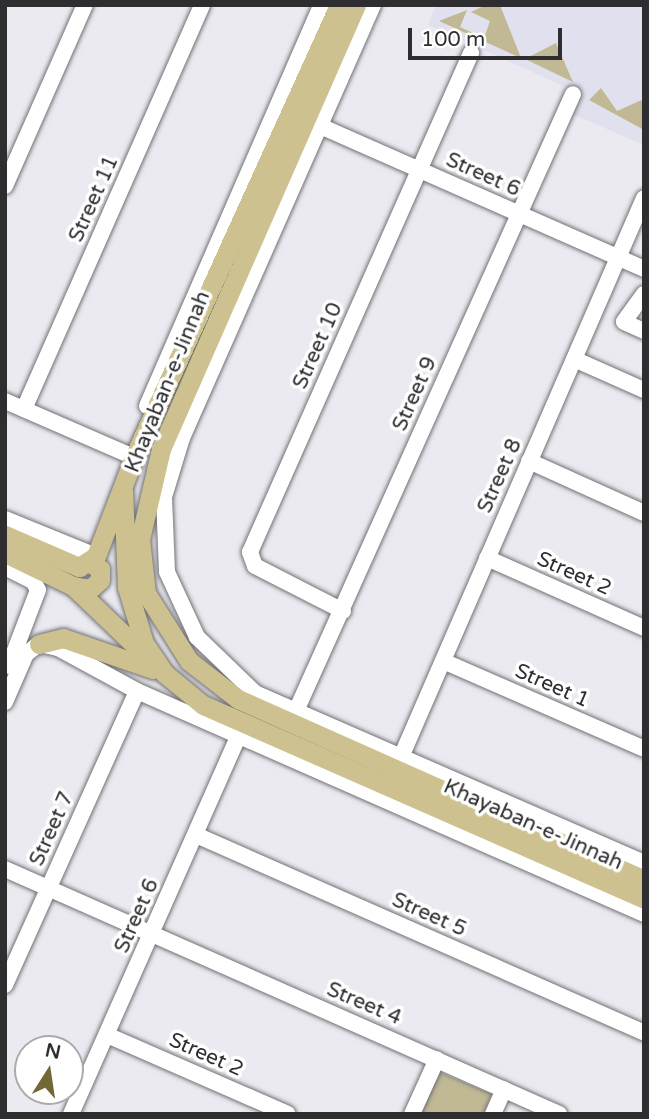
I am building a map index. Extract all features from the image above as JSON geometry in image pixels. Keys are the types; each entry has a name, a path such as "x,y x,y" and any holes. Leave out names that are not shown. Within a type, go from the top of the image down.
{"main road":[{"name":"Khayaban-e-Jinnah","path":"93,560 134,457 273,132 339,5"},
{"name":"Khayaban-e-Jinnah","path":"356,5 313,123 176,435 142,523 146,593 190,661 252,699 398,764 644,880"},
{"name":"Khayaban-e-Jinnah","path":"123,490 127,587 144,643 164,673 203,705 644,899"},
{"path":"5,535 69,564 93,560 100,569 100,580 90,589 73,586 5,553"},
{"path":"73,586 164,673"},
{"path":"31,639 63,638 164,673"}],"street":[{"path":"5,186 85,5"},
{"name":"Street 11","path":"24,410 202,5"},
{"path":"273,132 321,5"},
{"path":"313,123 373,5"},
{"name":"Street 10","path":"342,611 255,566 250,552 471,53"},
{"name":"Street 9","path":"296,710 517,213 573,94"},
{"name":"Street 6","path":"313,123 644,269"},
{"name":"Street 8","path":"398,764 644,198"},
{"path":"644,294 624,322 644,331"},
{"path":"574,359 644,390"},
{"path":"5,401 134,457"},
{"path":"176,435 164,497 167,572 197,637 252,699 296,710 398,764 644,863"},
{"path":"529,461 644,513"},
{"path":"5,519 93,560"},
{"name":"Street 2","path":"487,558 644,628"},
{"path":"5,568 37,585 31,639 5,702"},
{"path":"5,675 31,639"},
{"path":"31,639 58,648 137,691 644,914"},
{"name":"Street 1","path":"443,661 644,749"},
{"name":"Street 7","path":"5,985 137,691"},
{"name":"Street 6","path":"71,1114 239,735"},
{"name":"Street 5","path":"196,835 644,1033"},
{"name":"Street 4","path":"5,869 559,1114"},
{"name":"Street 2","path":"107,1035 288,1114"},
{"path":"412,1114 437,1059"},
{"path":"493,1114 504,1089"}],"shaded area":[{"path":"436,5 644,5 644,145 570,113 579,93 428,25"},
{"path":"486,5 500,5 521,58 439,21 467,10 460,27 484,38 490,21 471,12"},
{"path":"556,43 573,82 525,59"},
{"path":"601,88 617,111 644,99 644,130 589,100"},
{"path":"439,1072 492,1094 484,1114 421,1114"}]}
